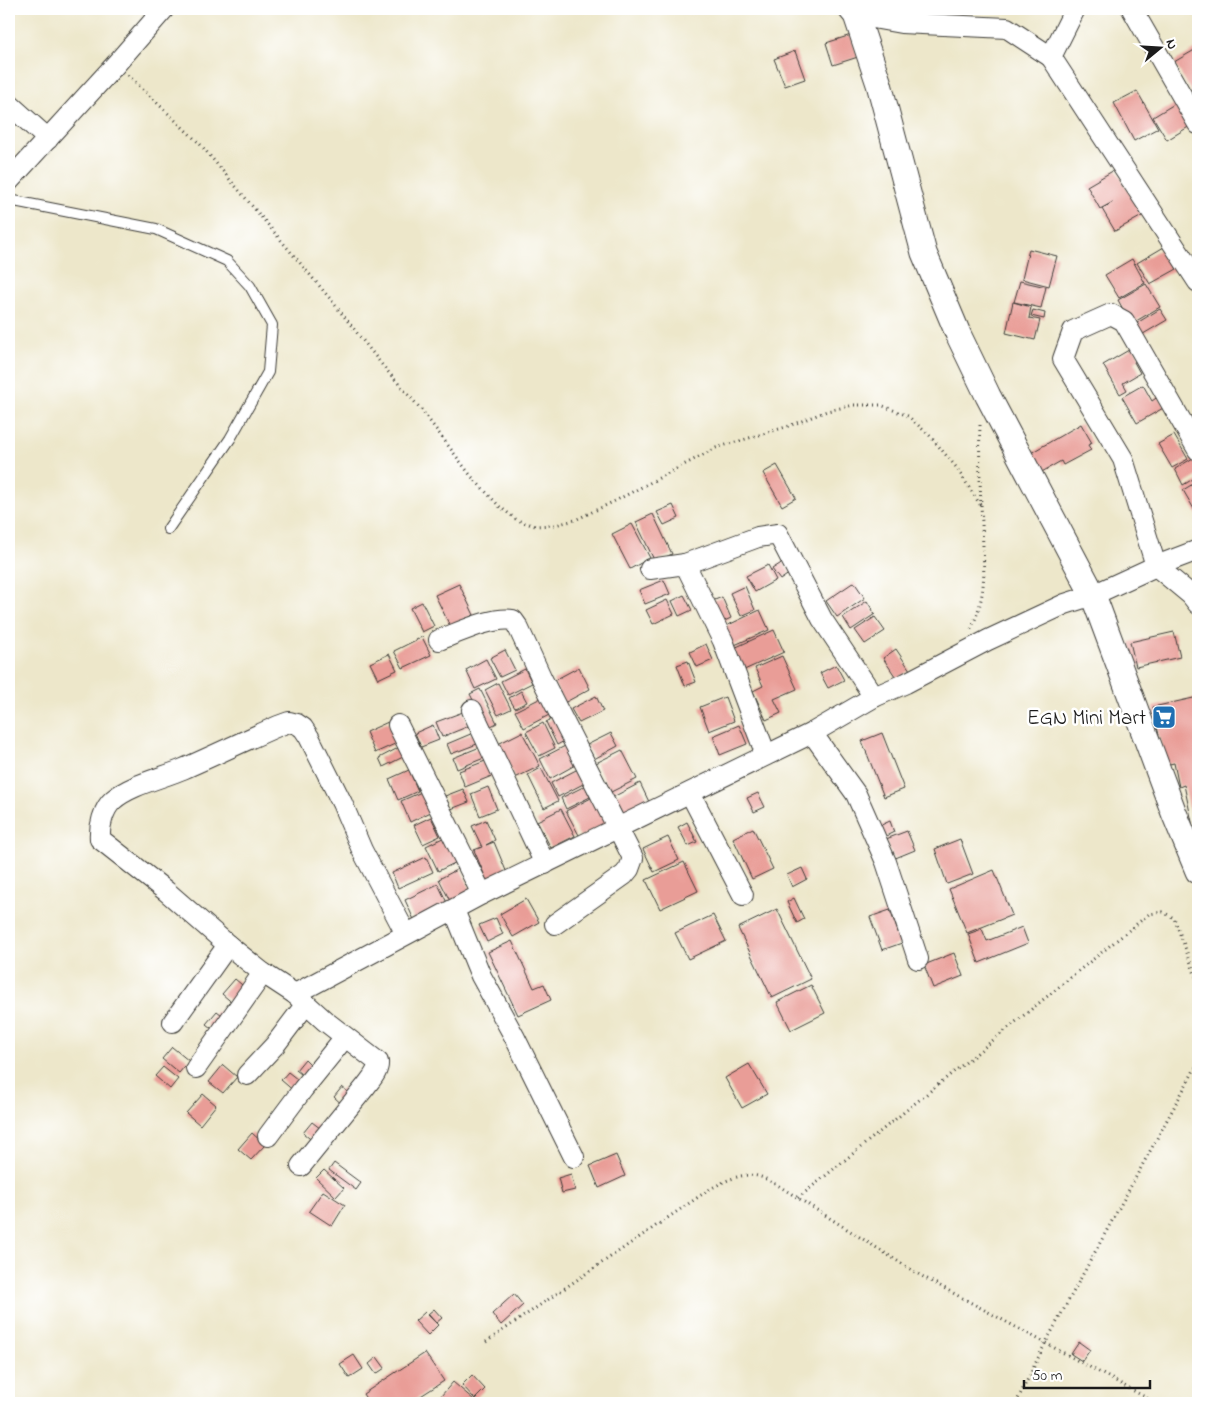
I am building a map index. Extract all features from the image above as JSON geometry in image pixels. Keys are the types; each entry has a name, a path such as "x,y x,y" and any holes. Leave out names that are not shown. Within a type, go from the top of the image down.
{"street":[{"path":"9,180 164,9"},
{"path":"1051,57 1075,9"},
{"path":"1132,9 1198,124"},
{"path":"854,12 901,23 1007,28 1051,57 1198,282"},
{"path":"854,12 879,84 924,253 959,336 988,396 1092,595 1170,804 1198,871"},
{"path":"9,104 48,138"},
{"path":"1198,450 1124,321 1111,314 1073,331 1064,359 1123,459 1156,566 1198,604"},
{"path":"650,569 686,564 758,537 778,534 822,619 874,697"},
{"path":"247,1075 275,1045 301,999 406,934 482,894 812,733 874,697 1065,604 1092,595 1156,566 1198,550"},
{"path":"686,564 723,641 766,755"},
{"path":"439,640 496,621 513,620 633,858 629,870 616,882 555,924"},
{"path":"472,710 545,864"},
{"path":"301,1166 366,1086 378,1067 378,1062 345,1037 301,999 263,973 228,945 166,891 100,839 99,831 108,807 114,800 132,789 183,769 289,722 297,724 303,728 320,758 362,850 406,934"},
{"path":"398,725 482,894"},
{"path":"812,733 856,794 886,862 918,959"},
{"path":"690,793 743,895"},
{"path":"454,910 481,976 514,1036 574,1158"},
{"path":"173,1022 228,945"},
{"path":"196,1068 263,973"},
{"path":"268,1136 345,1037"}],"lane":[{"path":"9,200 156,229 227,261 250,286 272,324 268,372 230,440 168,529"}],"path":[{"path":"116,64 200,144 332,301 383,366 420,408 471,476 500,507 517,520 535,526 555,525 575,520 716,448 789,426 828,411 854,405 881,404 908,416 930,436 956,467 981,506"},
{"path":"958,656 974,622 983,592 985,560 979,451 980,425 988,396"},
{"path":"798,1198 1149,914 1163,912 1174,918 1198,982"},
{"path":"1016,1403 1046,1342 1198,1063"},
{"path":"486,1342 710,1189 730,1179 747,1176 760,1177 798,1198 918,1274 1156,1403"}],"building":[{"path":"851,35 858,57 833,65 826,43"},
{"path":"1198,48 1198,103 1174,62"},
{"path":"795,51 805,79 785,86 774,59"},
{"path":"1137,91 1158,128 1134,141 1114,103"},
{"path":"1181,100 1195,123 1167,140 1153,117"},
{"path":"1116,169 1142,216 1115,231 1102,209 1113,202 1100,209 1087,186"},
{"path":"1164,247 1177,269 1150,284 1137,263"},
{"path":"1029,249 1057,256 1049,286 1022,279"},
{"path":"1132,259 1145,283 1119,298 1105,275"},
{"path":"1020,281 1046,287 1041,308 1014,302"},
{"path":"1146,284 1160,307 1131,324 1118,300"},
{"path":"1013,302 1031,307 1029,318 1040,320 1035,340 1006,333"},
{"path":"1160,309 1167,320 1138,337 1132,326"},
{"path":"1033,310 1045,313 1044,319 1031,316"},
{"path":"1134,347 1140,358 1134,362 1140,373 1123,383 1127,390 1120,394 1103,365"},
{"path":"1143,385 1152,401 1159,396 1165,407 1137,423 1122,397"},
{"path":"1081,424 1092,443 1088,445 1091,450 1063,465 1061,461 1040,473 1029,454"},
{"path":"1174,435 1188,459 1172,468 1158,444"},
{"path":"1198,455 1198,476 1183,485 1175,469"},
{"path":"777,465 796,498 782,506 763,473"},
{"path":"1198,481 1198,516 1183,490"},
{"path":"673,505 679,518 664,525 657,512"},
{"path":"653,514 672,554 655,562 636,522"},
{"path":"632,524 650,558 630,569 612,534"},
{"path":"783,562 790,573 780,580 772,569"},
{"path":"768,565 776,580 755,592 746,576"},
{"path":"664,580 670,594 645,604 639,590"},
{"path":"854,582 865,598 837,617 826,601"},
{"path":"459,584 474,615 450,626 435,595"},
{"path":"745,586 755,610 741,616 730,593"},
{"path":"684,595 692,610 679,616 672,601"},
{"path":"722,597 731,618 720,623 710,602"},
{"path":"667,600 674,614 653,624 646,610"},
{"path":"867,601 875,614 851,630 843,617"},
{"path":"422,602 434,626 422,632 410,608"},
{"path":"760,610 769,630 730,647 722,628"},
{"path":"875,617 885,631 865,644 855,630"},
{"path":"774,630 784,652 742,671 732,649"},
{"path":"1174,632 1180,657 1136,667 1130,642"},
{"path":"422,637 431,655 403,668 394,651"},
{"path":"706,644 713,660 697,667 690,652"},
{"path":"896,649 910,670 897,679 883,658"},
{"path":"505,650 515,670 500,677 490,658"},
{"path":"389,654 397,670 378,679 370,663"},
{"path":"782,656 797,689 774,699 781,713 766,720 753,691 763,686 755,668"},
{"path":"486,659 496,679 475,689 466,670"},
{"path":"688,661 696,682 685,686 677,665"},
{"path":"836,665 844,680 828,688 820,673"},
{"path":"579,667 590,689 564,703 553,681"},
{"path":"525,669 532,683 508,695 501,681"},
{"path":"498,683 511,709 498,715 485,690"},
{"path":"480,689 497,723 487,728 470,694"},
{"path":"521,691 527,702 515,708 509,698"},
{"path":"596,696 603,711 579,723 571,709"},
{"path":"543,697 551,714 524,728 515,711"},
{"path":"725,697 734,721 709,731 700,707"},
{"path":"1198,697 1197,845 1184,785 1179,787 1174,763 1165,765 1153,707"},
{"path":"463,712 469,726 442,737 436,722"},
{"path":"554,718 566,740 557,745 546,722"},
{"path":"388,722 397,743 375,753 366,732"},
{"path":"543,723 555,748 539,756 526,732"},
{"path":"433,725 439,740 421,747 415,733"},
{"path":"739,725 747,744 720,755 713,736"},
{"path":"522,732 540,766 515,778 498,744"},
{"path":"473,733 477,744 451,754 447,744"},
{"path":"611,733 618,746 594,759 587,745"},
{"path":"882,733 904,789 884,797 862,741"},
{"path":"567,745 577,764 550,779 540,759"},
{"path":"400,747 405,756 383,767 379,758"},
{"path":"480,747 484,758 457,769 453,758"},
{"path":"622,750 637,779 611,792 596,763"},
{"path":"488,760 494,775 465,787 459,771"},
{"path":"541,768 558,801 544,808 528,775"},
{"path":"578,769 585,783 558,797 551,783"},
{"path":"409,770 418,791 398,800 389,779"},
{"path":"640,783 650,804 624,817 613,797"},
{"path":"585,786 590,797 566,809 561,798"},
{"path":"488,787 497,809 480,816 471,794"},
{"path":"463,789 469,802 451,809 445,796"},
{"path":"426,790 435,810 410,822 401,801"},
{"path":"758,793 765,807 754,812 747,798"},
{"path":"595,796 608,823 580,837 566,811"},
{"path":"561,809 575,836 551,848 537,821"},
{"path":"431,817 440,836 423,844 414,825"},
{"path":"486,820 495,840 486,845 494,842 509,878 489,886 474,850 482,847 472,826"},
{"path":"890,821 894,832 882,838 877,827"},
{"path":"687,822 697,842 688,846 678,827"},
{"path":"753,828 773,869 752,879 733,838"},
{"path":"907,831 915,850 893,859 886,839"},
{"path":"449,835 461,860 438,871 426,846"},
{"path":"668,837 679,860 654,872 643,849"},
{"path":"960,839 973,874 947,884 935,849"},
{"path":"426,857 433,872 398,888 392,873"},
{"path":"684,862 698,891 660,909 646,880"},
{"path":"460,868 473,894 452,905 439,879"},
{"path":"802,868 807,879 792,887 787,875"},
{"path":"994,870 1012,915 967,933 949,889"},
{"path":"438,884 449,907 415,922 405,900"},
{"path":"794,898 804,919 797,923 787,902"},
{"path":"526,899 539,922 513,937 500,914"},
{"path":"777,909 811,979 772,998 738,928"},
{"path":"890,910 902,943 882,950 870,917"},
{"path":"713,915 726,941 688,959 675,933"},
{"path":"496,918 503,934 487,942 479,925"},
{"path":"1022,927 1028,943 979,963 968,934 982,929 987,941"},
{"path":"512,941 534,988 544,984 551,1000 518,1015 488,952"},
{"path":"954,953 963,976 933,988 924,965"},
{"path":"235,979 248,990 235,1005 222,994"},
{"path":"811,985 825,1013 791,1030 777,1002"},
{"path":"217,1011 227,1019 216,1032 206,1024"},
{"path":"172,1047 189,1061 179,1073 162,1059"},
{"path":"305,1059 314,1068 306,1078 296,1070"},
{"path":"749,1064 767,1094 742,1108 725,1078"},
{"path":"223,1065 237,1077 223,1093 209,1082"},
{"path":"163,1067 178,1079 170,1089 155,1076"},
{"path":"288,1072 302,1083 295,1092 281,1080"},
{"path":"342,1087 354,1097 345,1107 334,1097"},
{"path":"203,1094 216,1105 200,1125 186,1113"},
{"path":"312,1122 325,1132 315,1143 303,1133"},
{"path":"252,1133 265,1145 251,1160 238,1149"},
{"path":"616,1155 625,1176 599,1188 590,1166"},
{"path":"334,1163 361,1183 356,1190 329,1170"},
{"path":"324,1170 344,1188 336,1197 316,1178"},
{"path":"571,1174 575,1190 562,1193 558,1178"},
{"path":"323,1191 345,1205 332,1226 309,1211"},
{"path":"514,1294 523,1305 501,1325 492,1314"},
{"path":"434,1309 442,1318 436,1323 428,1314"},
{"path":"425,1312 438,1325 428,1335 415,1321"},
{"path":"1079,1342 1090,1350 1082,1361 1071,1354"},
{"path":"425,1353 444,1381 410,1403 369,1403 363,1394"},
{"path":"354,1355 363,1369 349,1378 340,1364"},
{"path":"377,1357 385,1368 376,1374 369,1364"},
{"path":"472,1375 485,1389 475,1399 462,1385"},
{"path":"453,1382 474,1400 471,1403 435,1403"}],"place":[{"name":"EGN Mini Mart","path":"1164,717"}]}
